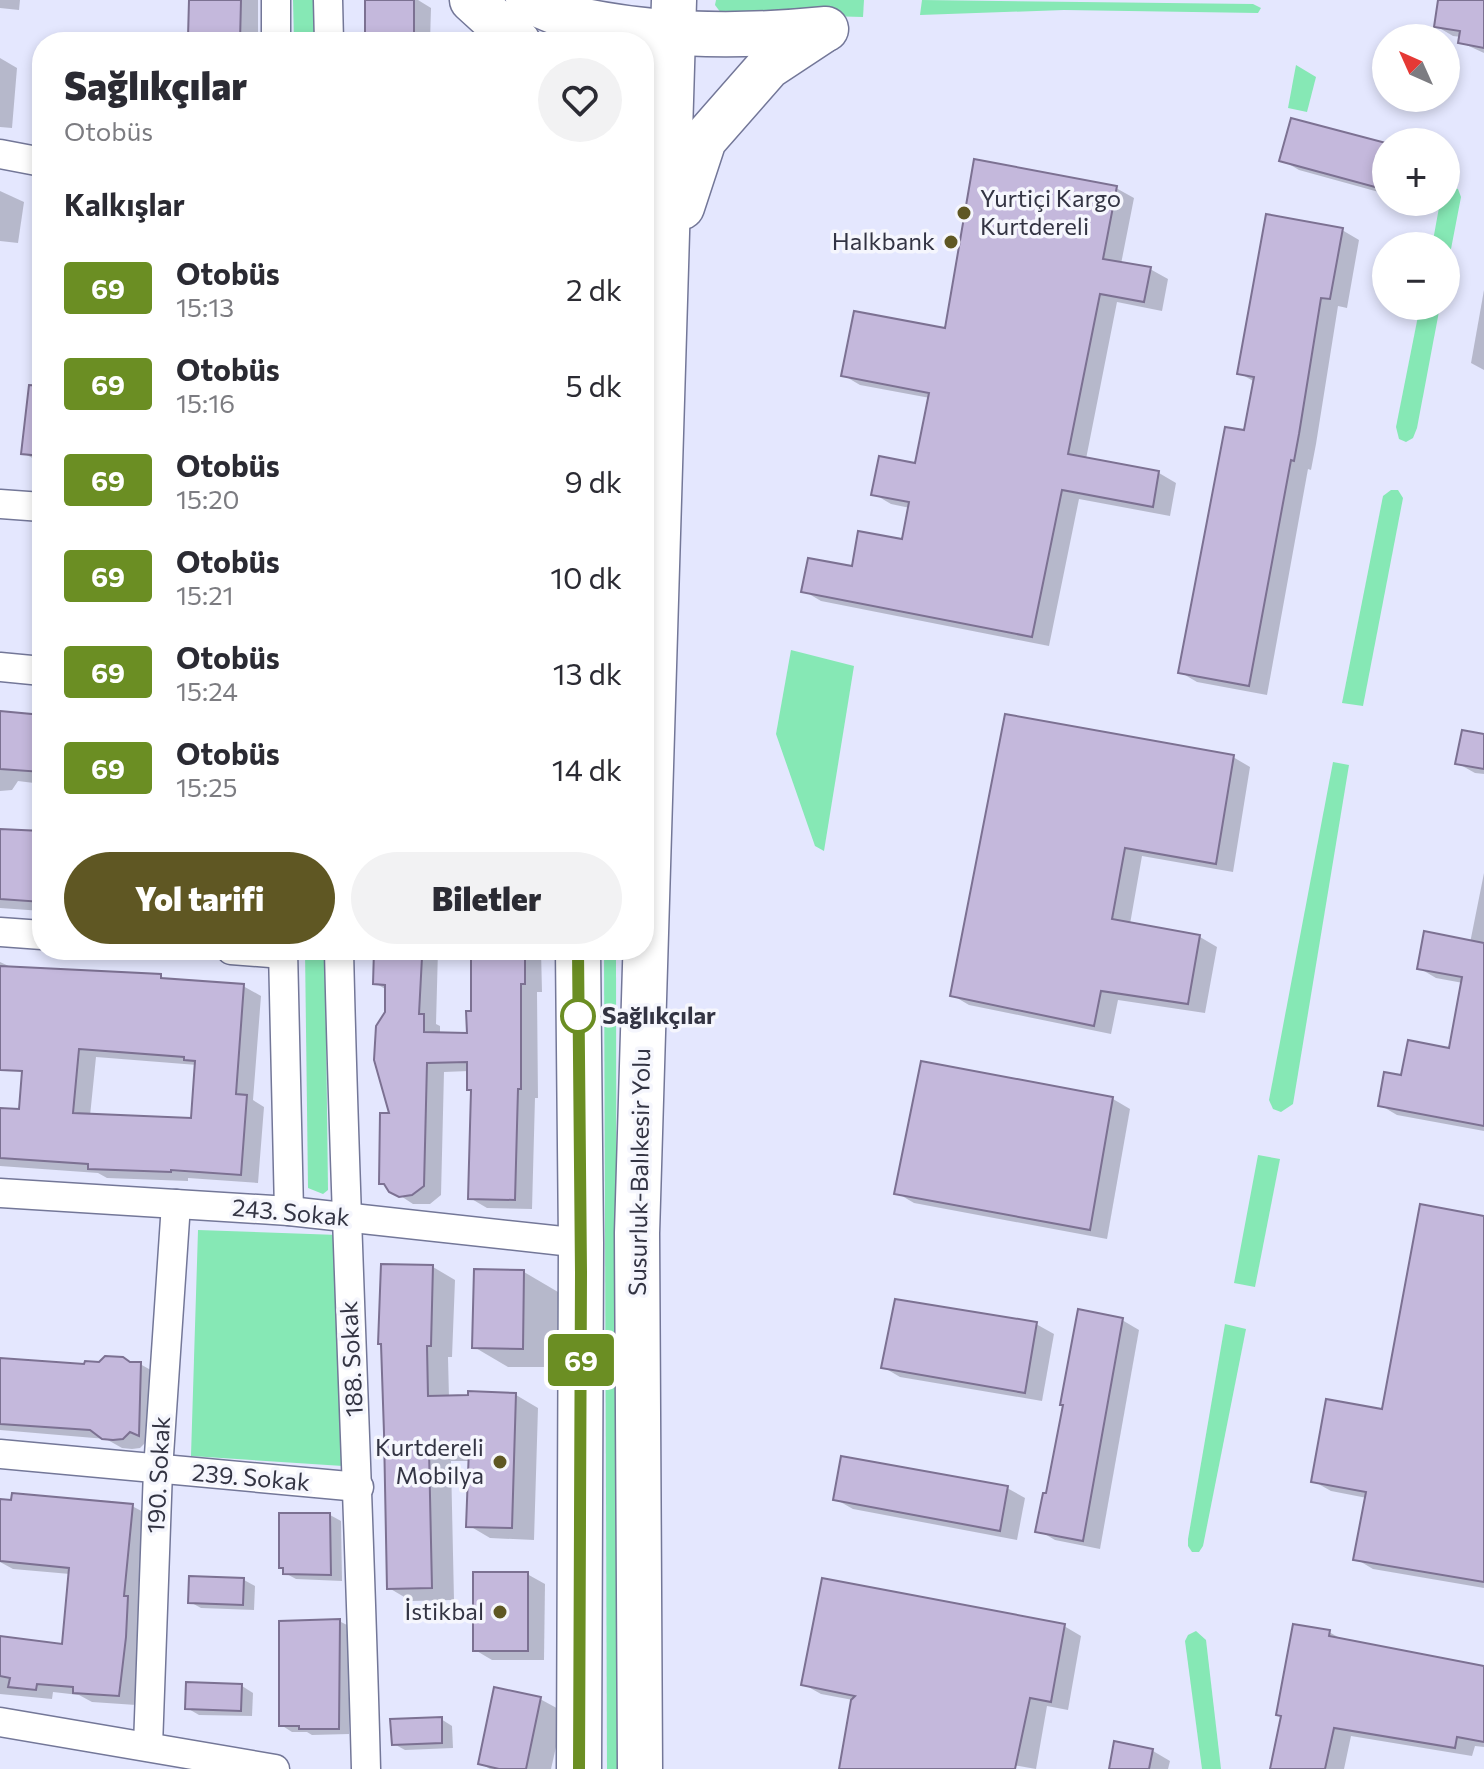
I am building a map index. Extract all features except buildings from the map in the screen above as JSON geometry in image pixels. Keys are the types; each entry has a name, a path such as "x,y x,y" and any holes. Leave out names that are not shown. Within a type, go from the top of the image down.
{"highway":[{"path":"472,0 507,32"},
{"path":"528,0 577,21 674,16 757,35 826,29 768,67 704,140 666,255"},
{"name":"Susurluk-Balıkesir Yolu","path":"654,660 674,16"},
{"path":"578,960 581,1243 579,1769"},
{"name":"Susurluk-Balıkesir Yolu","path":"640,1769 637,1233 645,960"}],"street":[{"path":"276,0 276,32"},
{"path":"328,0 329,32"},
{"path":"0,154 32,160"},
{"path":"0,504 32,506"},
{"path":"0,667 32,670"},
{"path":"0,932 32,934"},
{"path":"283,960 289,1211"},
{"name":"188. Sokak","path":"339,960 345,1217 359,1487 366,1769"},
{"name":"243. Sokak","path":"0,1193 289,1211 581,1243"},
{"name":"190. Sokak","path":"148,1746 158,1470 176,1204"},
{"name":"239. Sokak","path":"0,1454 359,1487"},
{"path":"0,1722 275,1769"}],"green space":[{"path":"293,0 315,0 315,32 294,32"},
{"path":"716,0 864,0 863,17 721,13 715,5"},
{"path":"922,0 1253,4 1261,8 1258,13 1064,10 920,15"},
{"path":"1296,65 1316,77 1307,112 1288,108"},
{"path":"1437,216 1457,216 1454,232 1435,232"},
{"path":"1417,320 1437,320 1413,438 1406,442 1399,439 1396,427"},
{"path":"1391,490 1398,490 1403,498 1363,706 1342,703 1383,496"},
{"path":"791,650 854,666 824,851 815,846 776,734"},
{"path":"1333,762 1349,765 1293,1104 1281,1112 1273,1109 1269,1100"},
{"path":"305,960 325,960 328,1190 323,1194 308,1188"},
{"path":"604,960 616,960 617,1769 607,1769"},
{"path":"1258,1155 1280,1159 1255,1287 1234,1283"},
{"path":"198,1230 338,1235 343,1466 191,1456"},
{"path":"1225,1324 1246,1329 1203,1546 1199,1552 1192,1552 1188,1539"},
{"path":"1196,1631 1206,1640 1221,1769 1202,1769 1185,1641 1188,1635"}],"bus line":[{"name":"69","path":"578,960 581,1272 579,1769"}],"place":[{"name":"Yurtiçi Kargo Kurtdereli","path":"964,213"},
{"name":"Halkbank","path":"951,242"},
{"name":"Sağlıkçılar","path":"578,1016"},
{"name":"Kurtdereli Mobilya","path":"500,1462"},
{"name":"İstikbal","path":"500,1612"}]}
